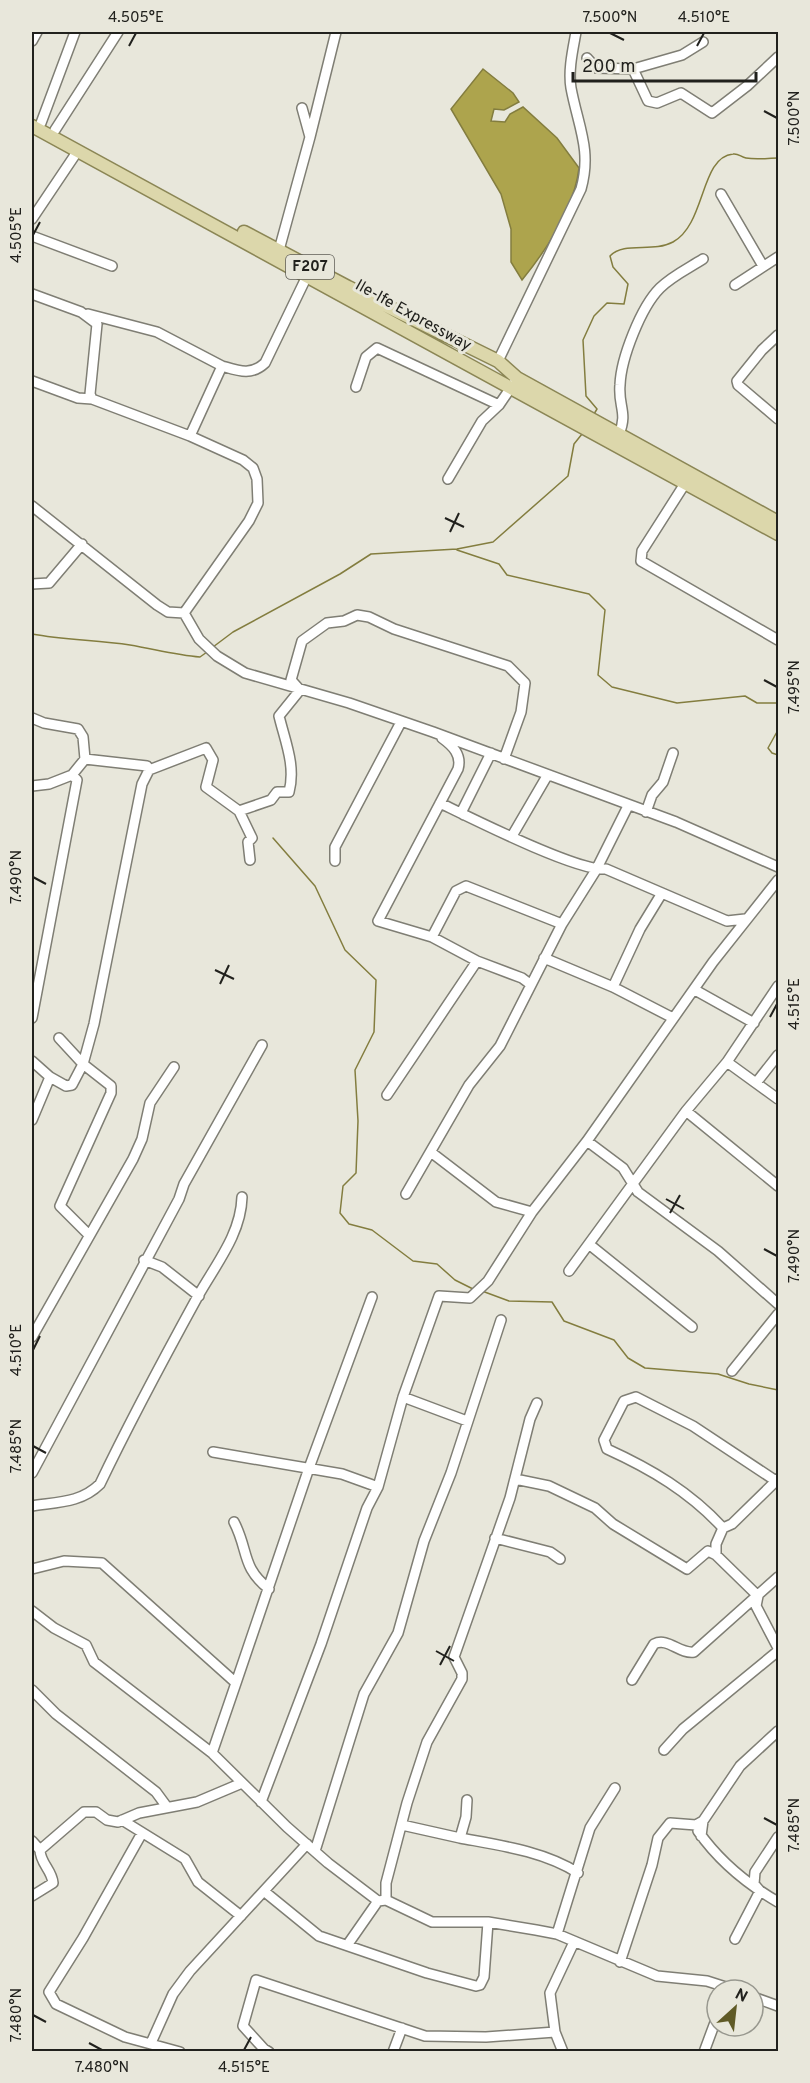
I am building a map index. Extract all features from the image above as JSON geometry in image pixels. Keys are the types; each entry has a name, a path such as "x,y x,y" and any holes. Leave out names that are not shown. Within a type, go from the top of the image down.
{"main road":[{"name":"Ile-Ife Expressway","path":"35,122 55,130 279,250 316,277"},
{"name":"Ile-Ife Expressway","path":"35,122 77,152 346,292 589,423 778,534"},
{"name":"Ile-Ife Expressway","path":"346,292 498,361 514,384"},
{"name":"Ile-Ife Expressway","path":"589,423 619,434 778,522"}],"street":[{"path":"32,41 37,32"},
{"path":"35,122 75,32"},
{"path":"55,130 118,32"},
{"path":"279,250 336,32"},
{"path":"498,361 581,189 586,173 584,142 571,86 576,32"},
{"path":"587,58 596,68 633,69 663,58 682,55 703,42"},
{"path":"633,69 648,101 657,103 681,93 712,113 747,86 778,57"},
{"path":"302,108 310,137"},
{"path":"32,219 77,152"},
{"path":"721,194 764,266"},
{"path":"32,236 112,266"},
{"path":"735,285 778,257"},
{"path":"619,434 624,421 619,394 620,377 637,326 659,289 703,259"},
{"path":"32,294 81,312 157,332 222,366 248,372 257,370 265,363 316,277"},
{"path":"81,312 97,324 90,394 93,399"},
{"path":"778,335 762,350 737,381 738,386 778,419"},
{"path":"356,387 366,357 376,348 499,405"},
{"path":"190,436 222,366"},
{"path":"32,381 69,395 93,399 190,436 243,460 253,468 259,493 258,503 249,521 184,613"},
{"path":"448,479 482,421 499,405 514,384"},
{"path":"686,482 642,551 641,561 778,640"},
{"path":"32,507 157,605 168,612 184,613"},
{"path":"32,584 49,583 82,544"},
{"path":"184,613 205,645 217,656 245,673 349,703 491,753 646,812 778,867"},
{"path":"300,690 291,680 294,660 302,641 327,623 344,621 357,615 369,617 394,629 508,666 519,674 525,683 521,712 504,759"},
{"path":"239,811 271,800 277,792 289,792 292,781 290,756 279,716 300,690"},
{"path":"32,718 44,723 78,729 83,737 86,759 72,775 49,784 32,786"},
{"path":"335,861 335,846 401,722"},
{"path":"433,732 452,745 459,763 378,921 432,937 477,961 522,978 530,984"},
{"path":"32,1061 50,1077 66,1086 72,1084 82,1064 94,1024 142,783 149,770 206,748 213,760 206,787 239,811 252,838 248,843 250,860"},
{"path":"464,815 461,813 491,753"},
{"path":"646,812 652,795 663,782 673,753"},
{"path":"86,759 147,766 149,770"},
{"path":"32,1015 77,780 72,775"},
{"path":"512,836 547,776"},
{"path":"440,803 512,836 596,870 606,869 727,921 736,922 745,919"},
{"path":"406,1194 432,1153 469,1085 500,1046 562,924 596,870 628,806"},
{"path":"261,1802 321,1644 367,1508 378,1487 404,1397 439,1296 457,1298 472,1296 488,1281 532,1212 587,1141 745,919 778,880"},
{"path":"432,937 456,891 466,886 562,924"},
{"path":"613,987 640,929 662,892"},
{"path":"544,958 613,987 673,1018"},
{"path":"387,1095 477,961"},
{"path":"569,1271 686,1111 727,1062 778,986"},
{"path":"695,990 754,1023"},
{"path":"59,1038 82,1064 111,1086 111,1093 88,1148 60,1206 89,1235"},
{"path":"32,1473 144,1260 179,1199 184,1184 231,1095 262,1045"},
{"path":"756,1083 778,1055"},
{"path":"727,1062 778,1099"},
{"path":"32,1337 133,1159 142,1139 150,1103 174,1067"},
{"path":"32,1120 50,1077"},
{"path":"686,1111 778,1186"},
{"path":"587,1141 623,1168 638,1192 718,1251 778,1304"},
{"path":"432,1153 496,1202 532,1212"},
{"path":"32,1506 79,1499 90,1494 99,1484 199,1296 237,1230 242,1216 242,1197"},
{"path":"590,1245 692,1327"},
{"path":"144,1260 162,1267 199,1296"},
{"path":"212,1754 309,1468 372,1297"},
{"path":"732,1371 778,1314"},
{"path":"315,1851 364,1694 398,1634 424,1541 452,1473 501,1320"},
{"path":"404,1397 467,1421"},
{"path":"515,1479 549,1486 595,1508 613,1524 687,1569 713,1550 723,1528 732,1524 777,1480 666,1410 636,1397 624,1401 604,1440 607,1449 676,1486 723,1528"},
{"path":"348,1944 382,1900 427,1742 462,1678 454,1657 515,1479 530,1419 537,1403"},
{"path":"213,1452 358,1478 378,1487"},
{"path":"234,1522 246,1548 250,1570 269,1589"},
{"path":"495,1538 550,1552 560,1559"},
{"path":"713,1550 758,1596"},
{"path":"32,1567 64,1560 102,1563 236,1683"},
{"path":"632,1680 654,1644 666,1643 689,1653 694,1652 778,1577"},
{"path":"664,1750 683,1729 778,1650 756,1606 758,1596"},
{"path":"32,1611 54,1628 80,1640 86,1645 94,1662 212,1754 315,1851 382,1900 432,1922 488,1923 557,1934 657,1976 705,1981"},
{"path":"32,1690 56,1714 156,1792 167,1807"},
{"path":"620,1962 652,1865 658,1838 670,1823 696,1825 703,1821 740,1766 778,1731"},
{"path":"40,1850 84,1812 96,1812 114,1822 167,1807 197,1802 242,1783"},
{"path":"557,1934 578,1873 590,1828 615,1788"},
{"path":"460,1838 466,1817 467,1800"},
{"path":"122,1820 185,1859 190,1873 198,1882 241,1916"},
{"path":"701,1836 703,1821"},
{"path":"688,1824 726,1864 760,1892 778,1902"},
{"path":"402,1825 518,1850 568,1866 578,1873"},
{"path":"142,1833 83,1938 49,1992 56,2004 136,2047 151,2043 180,2052"},
{"path":"760,1892 754,1884 755,1872 778,1837"},
{"path":"32,1842 40,1850 40,1856 52,1876 53,1883 32,1896"},
{"path":"151,2043 173,1994 190,1971 307,1844"},
{"path":"265,1892 311,1932 334,1943 348,1944 427,1973 476,1986 480,1985 484,1977 488,1923"},
{"path":"735,1939 760,1892"},
{"path":"563,2052 555,2032 550,1994 574,1942"},
{"path":"269,2052 243,2026 256,1980 425,2036 486,2037 555,2032"},
{"path":"393,2052 402,2028"}],"shaded area":[{"path":"483,69 513,93 519,102 504,110 494,109 491,121 505,122 510,114 523,107 557,138 579,168 566,213 541,255 522,280 511,262 511,229 501,194 451,109"}],"waterway":[{"path":"594,414 597,409 586,396 583,340 594,316 607,303 624,304 628,284 613,267 610,256 623,249 665,245 684,233 692,221 714,166 722,158 735,154 750,159 778,158"},
{"path":"213,647 233,632 340,574 371,554 457,549 493,542 568,476 574,444 582,434"},
{"path":"457,550 499,564 507,575 589,594 605,610 598,675 612,687 677,703 745,696 757,703 778,703"},
{"path":"32,634 118,643 200,657 207,652"},
{"path":"778,730 768,748 772,753 778,755"},
{"path":"273,838 315,886 345,950 376,980 374,1032 355,1070 358,1121 356,1173 343,1186 340,1213 349,1224 372,1230 413,1261 437,1264 455,1280 475,1290"},
{"path":"482,1291 509,1301 552,1302 564,1321 614,1340 628,1358 645,1368 718,1374 778,1390"}]}
